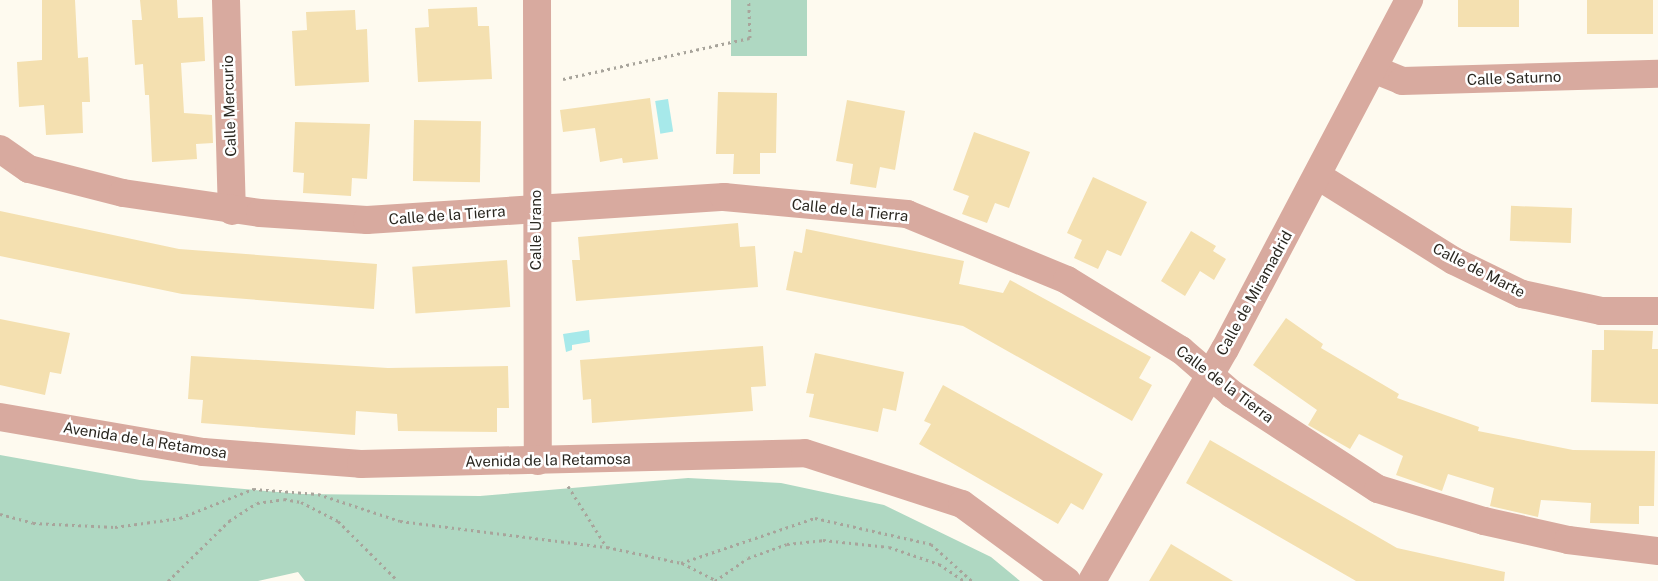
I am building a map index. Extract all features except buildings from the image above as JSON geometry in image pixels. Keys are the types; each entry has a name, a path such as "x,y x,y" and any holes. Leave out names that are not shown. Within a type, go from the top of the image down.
{"street":[{"name":"Calle Mercurio","path":"226,0 232,211"},
{"name":"Calle Urano","path":"537,0 535,211 545,461"},
{"name":"Calle de Miramadrid","path":"1092,581 1318,176 1409,0"},
{"name":"Calle Saturno","path":"1373,69 1402,81 1658,74"},
{"name":"Calle de la Tierra","path":"0,149 29,169 123,193 232,211 367,220 535,211 724,197 907,214 1067,280 1181,350 1232,394 1378,490 1484,521 1559,538 1658,551"},
{"name":"Calle de Marte","path":"1318,176 1454,261 1522,294 1601,311 1658,311"},
{"name":"Avenida de la Retamosa","path":"0,417 203,452 361,464 545,461 805,453 962,504 1067,581"}],"path":[{"path":"536,85 750,38 749,0"},
{"path":"545,461 607,547"},
{"path":"0,514 33,523 114,527 180,518 253,490 318,494 400,521 607,547 681,563 715,581 748,558 787,544 823,540 889,547 939,564 964,581"},
{"path":"168,581 229,521 258,503 284,499 301,502 338,521 398,581"},
{"path":"681,563 815,518 931,544 972,581"}],"green space":[{"path":"731,0 807,0 807,56 731,56"},
{"path":"0,455 140,480 301,494 480,496 688,478 781,483 884,505 991,557 1020,581 305,581 298,572 258,581 0,581"}],"water":[{"path":"668,99 673,132 660,134 655,101"},
{"path":"589,330 590,342 572,345 572,350 566,352 563,334"}]}
